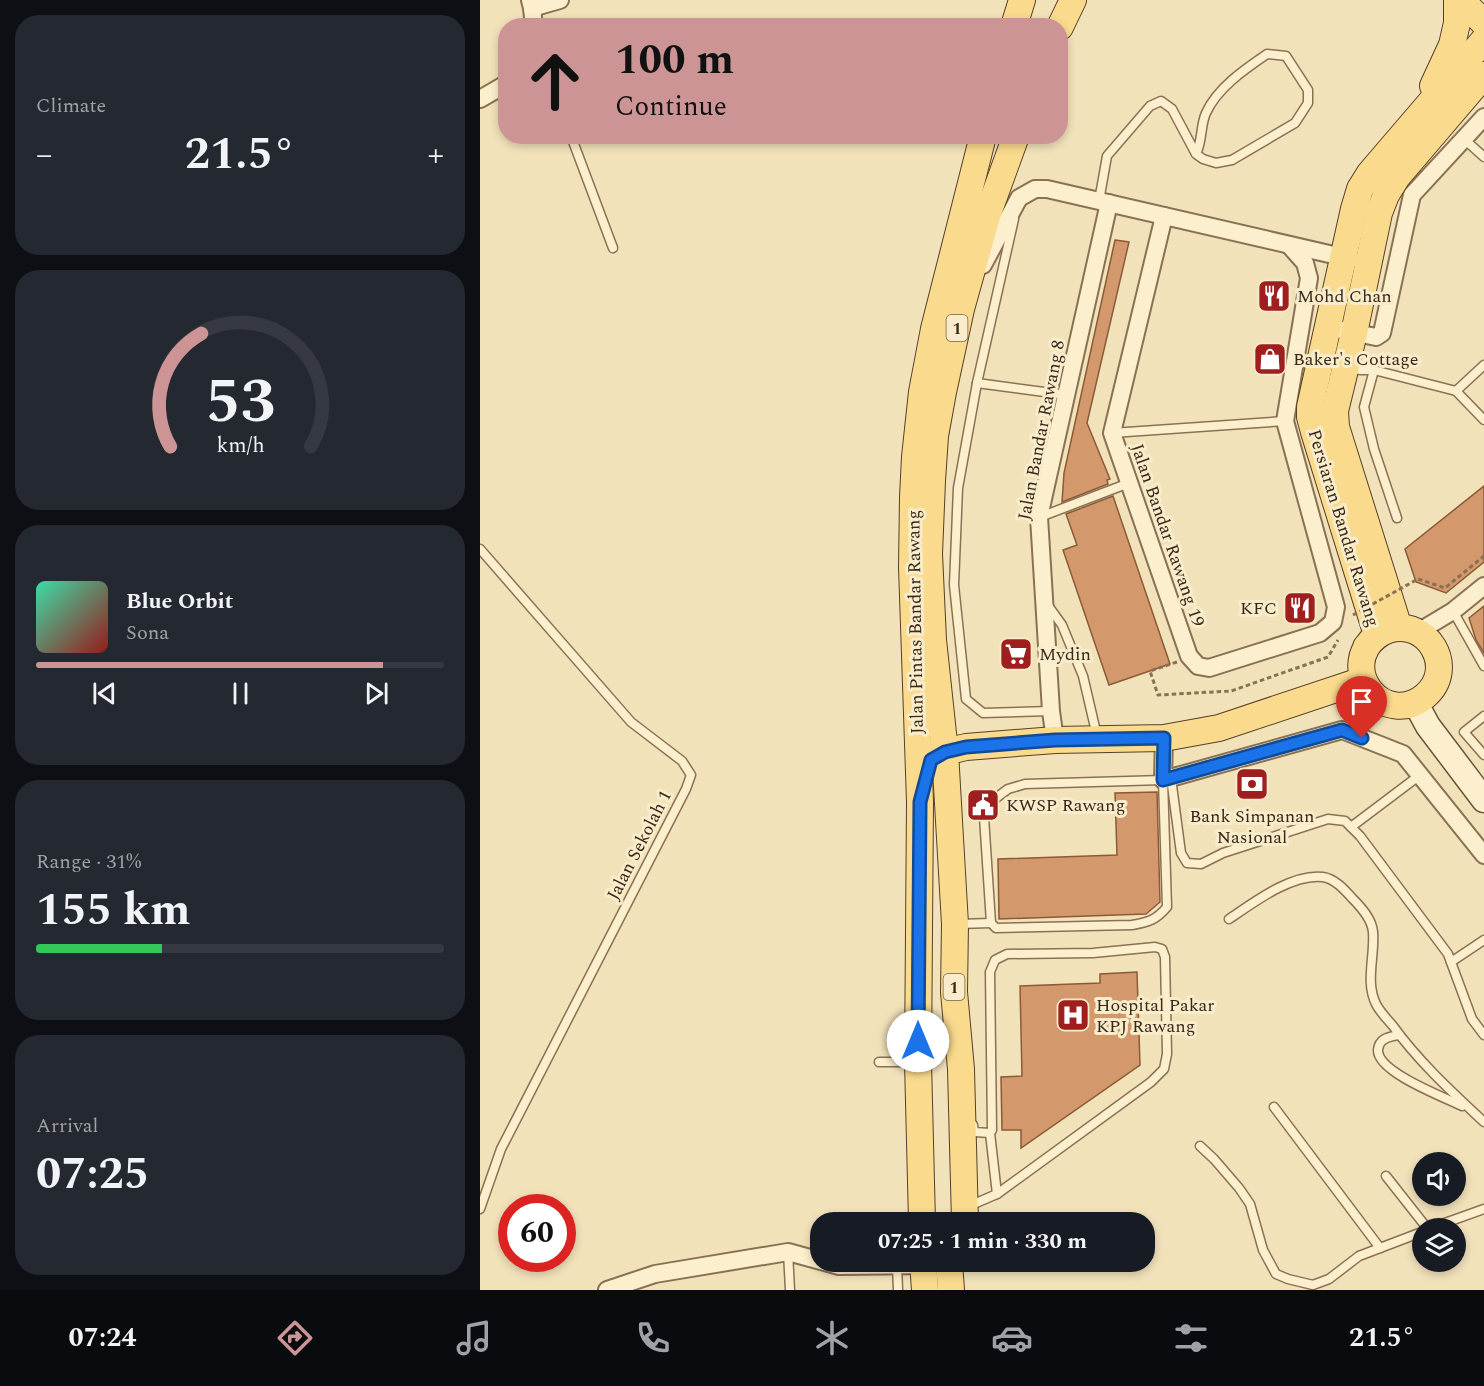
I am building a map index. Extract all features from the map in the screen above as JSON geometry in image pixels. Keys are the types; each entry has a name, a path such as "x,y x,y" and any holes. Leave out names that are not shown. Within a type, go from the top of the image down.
{"main road":[{"path":"1016,18 1022,0"},
{"path":"1064,18 1073,0"},
{"path":"1459,0 1484,22"},
{"path":"1415,121 1452,45 1459,0"},
{"name":"Persiaran Bandar Rawang","path":"1390,635 1310,417 1310,407 1360,189 1370,172 1484,40"},
{"name":"Persiaran Bandar Rawang","path":"1390,635 1336,427 1335,411 1379,213 1386,195 1397,177 1475,90 1484,75"},
{"name":"Jalan Pintas Bandar Rawang","path":"922,1212 918,1062 920,802 912,567 912,496 922,392 934,329 981,144"},
{"name":"Jalan Pintas Bandar Rawang","path":"959,1212 962,1069 954,992 955,924 945,752 933,640 929,554 932,481 935,436 961,309 987,216 1013,144"},
{"path":"930,527 939,576 948,696 954,722 960,731 973,740 1012,743"},
{"path":"1390,635 1428,639 1435,648 1439,666 1438,676 1426,696 1415,702 1406,705 1384,702 1374,696 1363,680 1362,658 1390,635"},
{"path":"920,802 931,760 945,752 966,747 1055,740 1164,738 1219,728 1363,680"},
{"path":"951,1290 953,1272"},
{"path":"959,1272 968,1290"}],"street":[{"path":"531,4 560,0"},
{"path":"480,99 498,89"},
{"path":"1328,327 1376,337 1382,333 1412,195 1484,117"},
{"path":"961,309 992,245 1019,198 1035,189 1047,189 1369,263"},
{"name":"Jalan Bandar Rawang 8","path":"1055,740 1040,517 1067,395 1104,202"},
{"name":"Jalan Bandar Rawang 19","path":"1164,216 1112,433 1189,656"},
{"path":"1189,656 1198,666 1209,668 1320,633 1333,622 1336,607 1284,421 1309,278 1305,263 1290,245"},
{"path":"1390,635 1453,611 1484,586"},
{"path":"1415,702 1428,726 1484,800"},
{"path":"1164,738 1167,779 1342,730 1403,754 1484,855"},
{"path":"606,1290 655,1274 788,1252 810,1255"}],"lane":[{"path":"1104,202 1107,156 1150,106 1161,101 1172,109 1196,154 1216,163 1232,160 1295,123 1308,103 1308,90 1286,56 1267,54 1237,74 1212,102 1205,115 1201,144 1196,154"},
{"path":"1464,139 1484,157"},
{"path":"574,144 613,248"},
{"path":"1019,198 977,383 958,488 954,585 966,699 983,713 1052,711"},
{"path":"1456,391 1484,366"},
{"path":"1346,367 1374,370 1456,391 1484,420"},
{"path":"1374,370 1364,407 1374,448 1397,518"},
{"path":"977,383 1067,395"},
{"path":"1112,433 1284,421"},
{"path":"1040,517 1129,483"},
{"name":"Jalan Sekolah 1","path":"480,549 631,722 682,761 691,775 686,789 501,1149 480,1209"},
{"path":"1045,601 1062,625 1083,676 1099,740"},
{"path":"1453,611 1484,666"},
{"path":"1484,716 1464,732 1484,755"},
{"path":"1351,827 1420,775"},
{"path":"1167,779 1181,853 1187,862 1201,864 1223,853 1328,819 1345,821 1360,836 1448,954 1472,1018 1484,1035"},
{"path":"1167,779 1167,907 1160,916 1149,922 1132,925 996,928 991,923 984,817 992,801 1008,789 1025,784 1167,779"},
{"path":"1229,919 1276,887 1306,878 1324,877 1340,885 1363,910 1373,929 1371,990 1377,1005 1399,1035 1453,1093 1484,1122"},
{"path":"955,924 991,923"},
{"path":"1451,962 1484,940"},
{"path":"968,1212 997,1194 1151,1082 1164,1069 1167,1054 1165,957 1162,949 1155,947 1093,952 1007,954 995,960 990,972 992,1130 990,1133 997,1194"},
{"path":"954,992 966,1023"},
{"path":"967,1034 970,1090"},
{"path":"1399,1035 1385,1038 1379,1045 1378,1054 1384,1065 1412,1083 1471,1110"},
{"path":"879,1062 918,1062"},
{"path":"1274,1107 1380,1248"},
{"path":"972,1111 974,1132 990,1133"},
{"path":"1200,1146 1239,1188 1250,1204 1263,1250 1276,1274 1312,1288 1329,1279 1359,1256 1412,1236"},
{"path":"1386,1176 1418,1218"},
{"path":"1459,1218 1484,1209"},
{"path":"788,1252 790,1290"},
{"path":"897,1272 898,1290"}],"path":[{"path":"1353,615 1418,579 1445,588 1484,556"},
{"path":"1189,656 1150,671 1158,695 1231,691 1328,657 1343,632"}],"building":[{"path":"1115,240 1129,242 1087,423 1110,479 1107,480 1108,484 1062,502 1064,473"},
{"path":"1484,486 1484,562 1446,593 1416,582 1405,549"},
{"path":"1113,496 1170,664 1109,685 1063,550 1077,545 1066,514"},
{"path":"1484,606 1484,653 1476,640 1469,618"},
{"path":"1157,792 1160,902 1146,914 999,919 998,859 1117,855 1115,793"},
{"path":"1137,972 1140,1065 1021,1148 1021,1130 1002,1130 1001,1077 1022,1076 1020,986 1100,983 1100,974"}],"place":[{"name":"Mohd Chan","path":"1274,296"},
{"name":"Baker's Cottage","path":"1270,359"},
{"name":"KFC","path":"1300,608"},
{"name":"Mydin","path":"1016,654"},
{"name":"Bank Simpanan Nasional","path":"1252,784"},
{"name":"KWSP Rawang","path":"983,805"},
{"name":"Hospital Pakar KPJ Rawang","path":"1073,1015"}],"route":[{"path":"918,1041 920,802 931,760 945,752 966,747 1055,740 1164,738 1163,780 1342,730 1362,738"}]}
